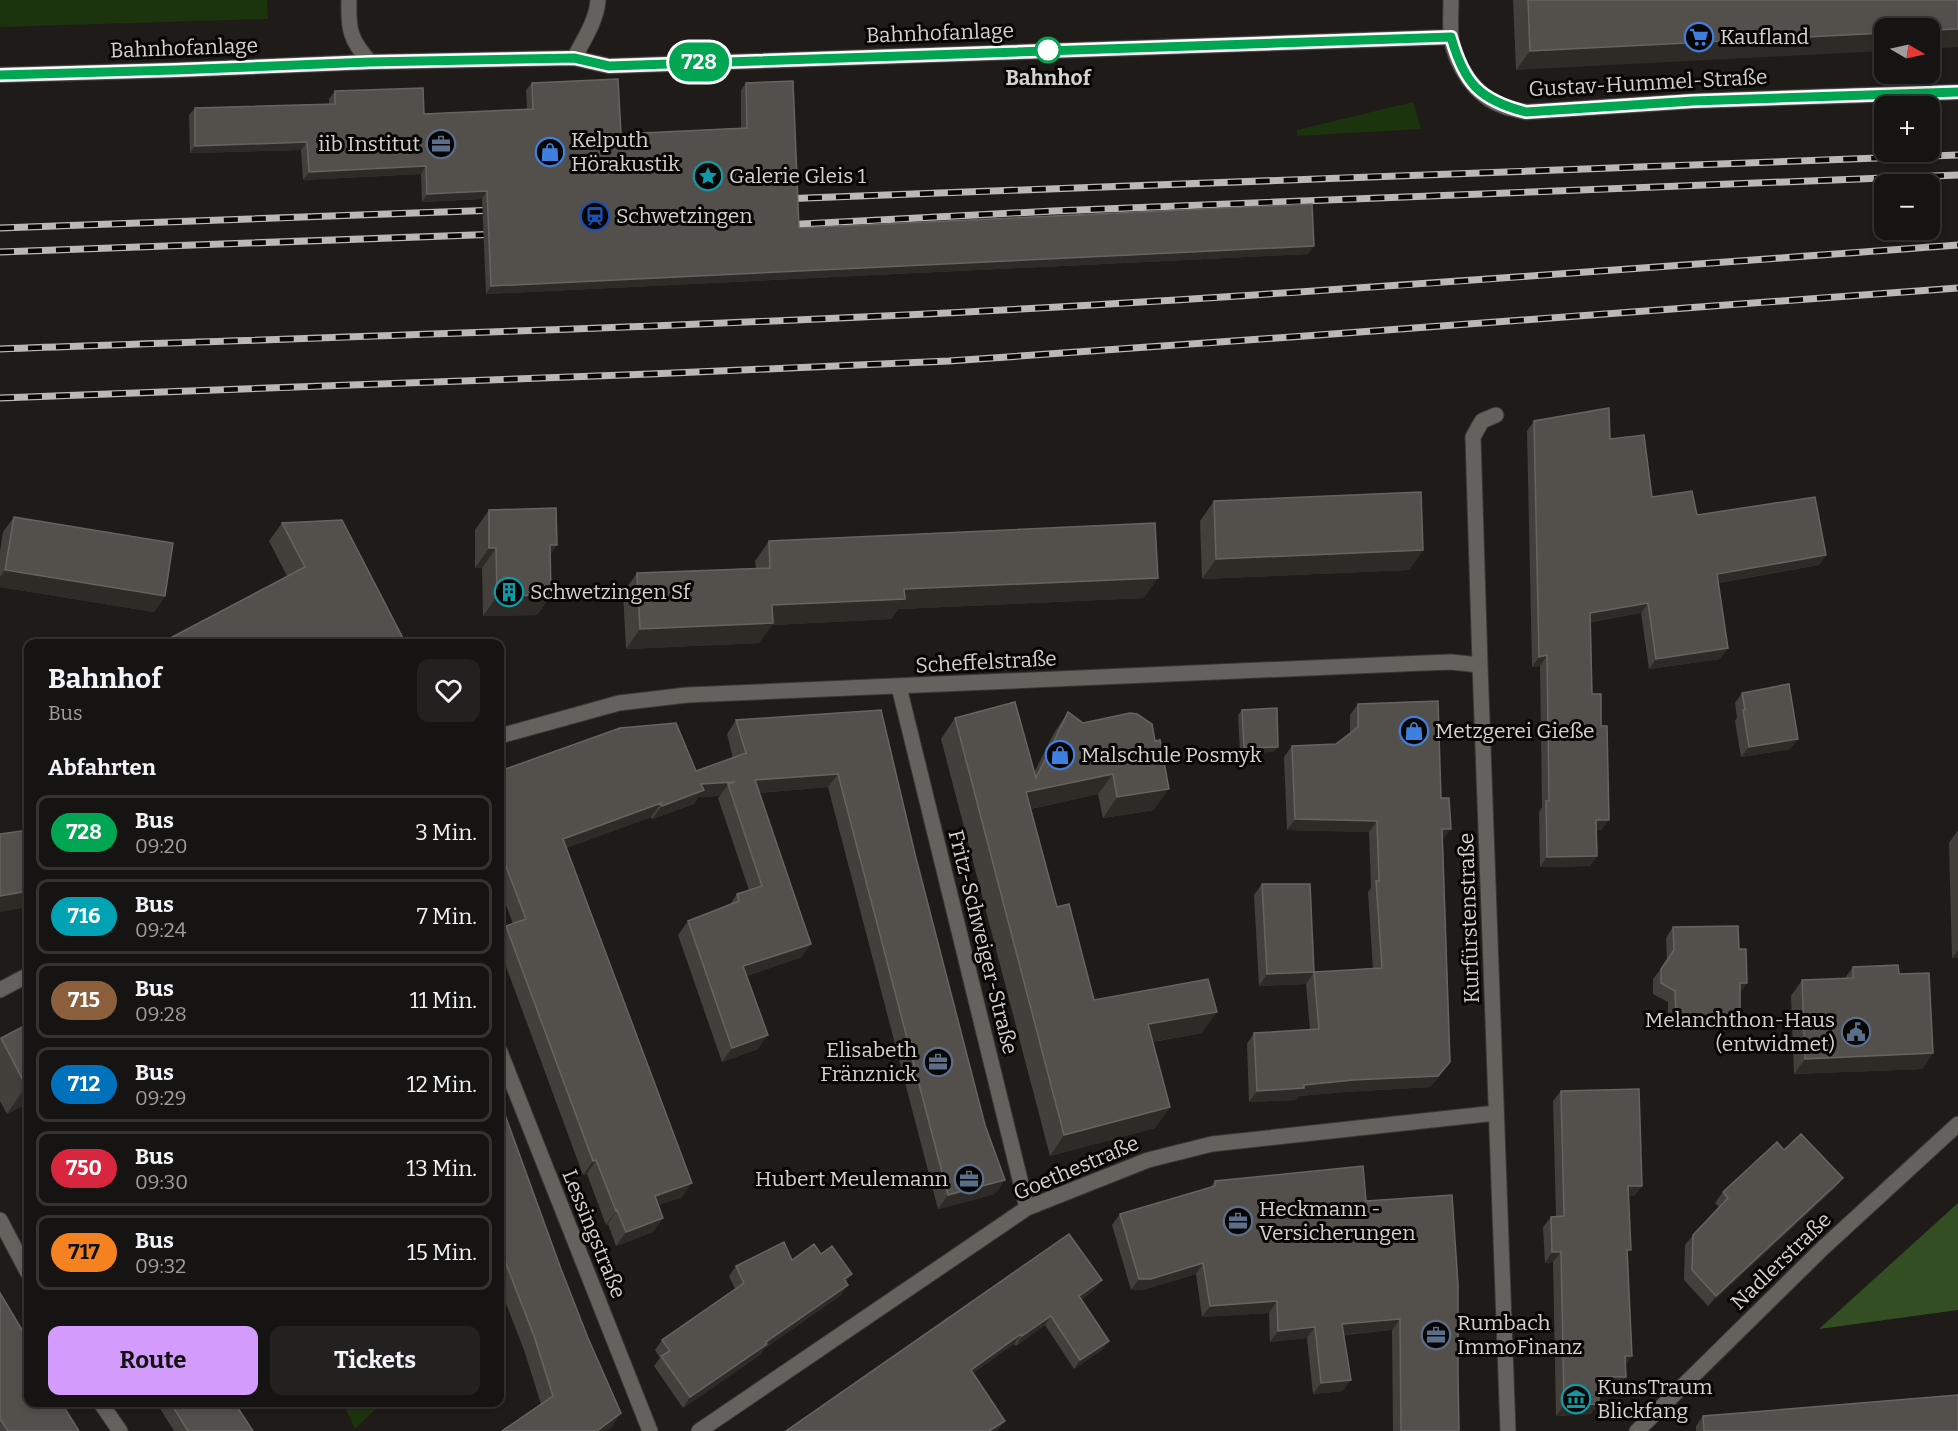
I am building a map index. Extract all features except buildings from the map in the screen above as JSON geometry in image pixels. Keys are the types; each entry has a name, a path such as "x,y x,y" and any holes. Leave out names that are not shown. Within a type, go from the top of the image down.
{"street":[{"path":"349,0 348,23 356,47 370,62"},
{"path":"574,58 588,32 598,0"},
{"name":"Gustav-Hummel-Straße","path":"1451,0 1451,37 1457,59 1468,79 1484,95 1502,106 1526,112 1693,101 1958,92"},
{"name":"Bahnhofanlage","path":"0,75 370,62 574,58 609,66 1451,37"},
{"name":"Kurfürstenstraße","path":"1496,415 1482,421 1473,437 1479,665 1508,1431"},
{"name":"Scheffelstraße","path":"504,735 619,703 687,695 1424,663 1451,662 1479,665"},
{"name":"Fritz-Schweiger-Straße","path":"899,687 1027,1208"},
{"path":"0,990 24,977"},
{"name":"Lessingstraße","path":"504,1062 650,1431"},
{"name":"Goethestraße","path":"699,1431 1027,1208 1148,1160 1212,1144 1496,1113"},
{"name":"Nadlerstraße","path":"1637,1431 1823,1248 1958,1124"},
{"path":"0,1220 24,1265"},
{"path":"103,1407 120,1431"}],"green space":[{"path":"0,0 267,0 268,19 0,27"},
{"path":"1413,102 1421,129 1297,136 1297,130"},
{"path":"1958,1203 1958,1310 1819,1329"},
{"path":"345,1407 378,1407 355,1429"}],"railway":[{"path":"780,199 1958,155"},
{"path":"783,225 1053,211 1958,175"},
{"path":"0,228 498,210"},
{"path":"0,252 501,234"},
{"path":"0,349 820,319 1093,305 1958,245"},
{"path":"0,398 949,361 1958,288"}],"bus line":[{"name":"728","path":"0,75 370,62 574,58 609,66 1451,37 1457,59 1468,79 1484,95 1502,106 1526,112 1693,101 1958,92"}],"place":[{"name":"Kaufland","path":"1699,37"},
{"name":"Bahnhof","path":"1048,50"},
{"name":"iib Institut","path":"441,144"},
{"name":"Kelputh Hörakustik","path":"550,152"},
{"name":"Galerie Gleis 1","path":"708,176"},
{"name":"Schwetzingen","path":"595,216"},
{"name":"Schwetzingen Sf","path":"509,592"},
{"name":"Metzgerei Gieße","path":"1414,731"},
{"name":"Malschule Posmyk","path":"1060,755"},
{"name":"Melanchthon-Haus (entwidmet)","path":"1856,1032"},
{"name":"Elisabeth Fränznick","path":"938,1062"},
{"name":"Hubert Meulemann","path":"969,1179"},
{"name":"Heckmann - Versicherungen","path":"1238,1221"},
{"name":"Rumbach ImmoFinanz","path":"1436,1335"},
{"name":"KunsTraum Blickfang","path":"1576,1399"}]}
